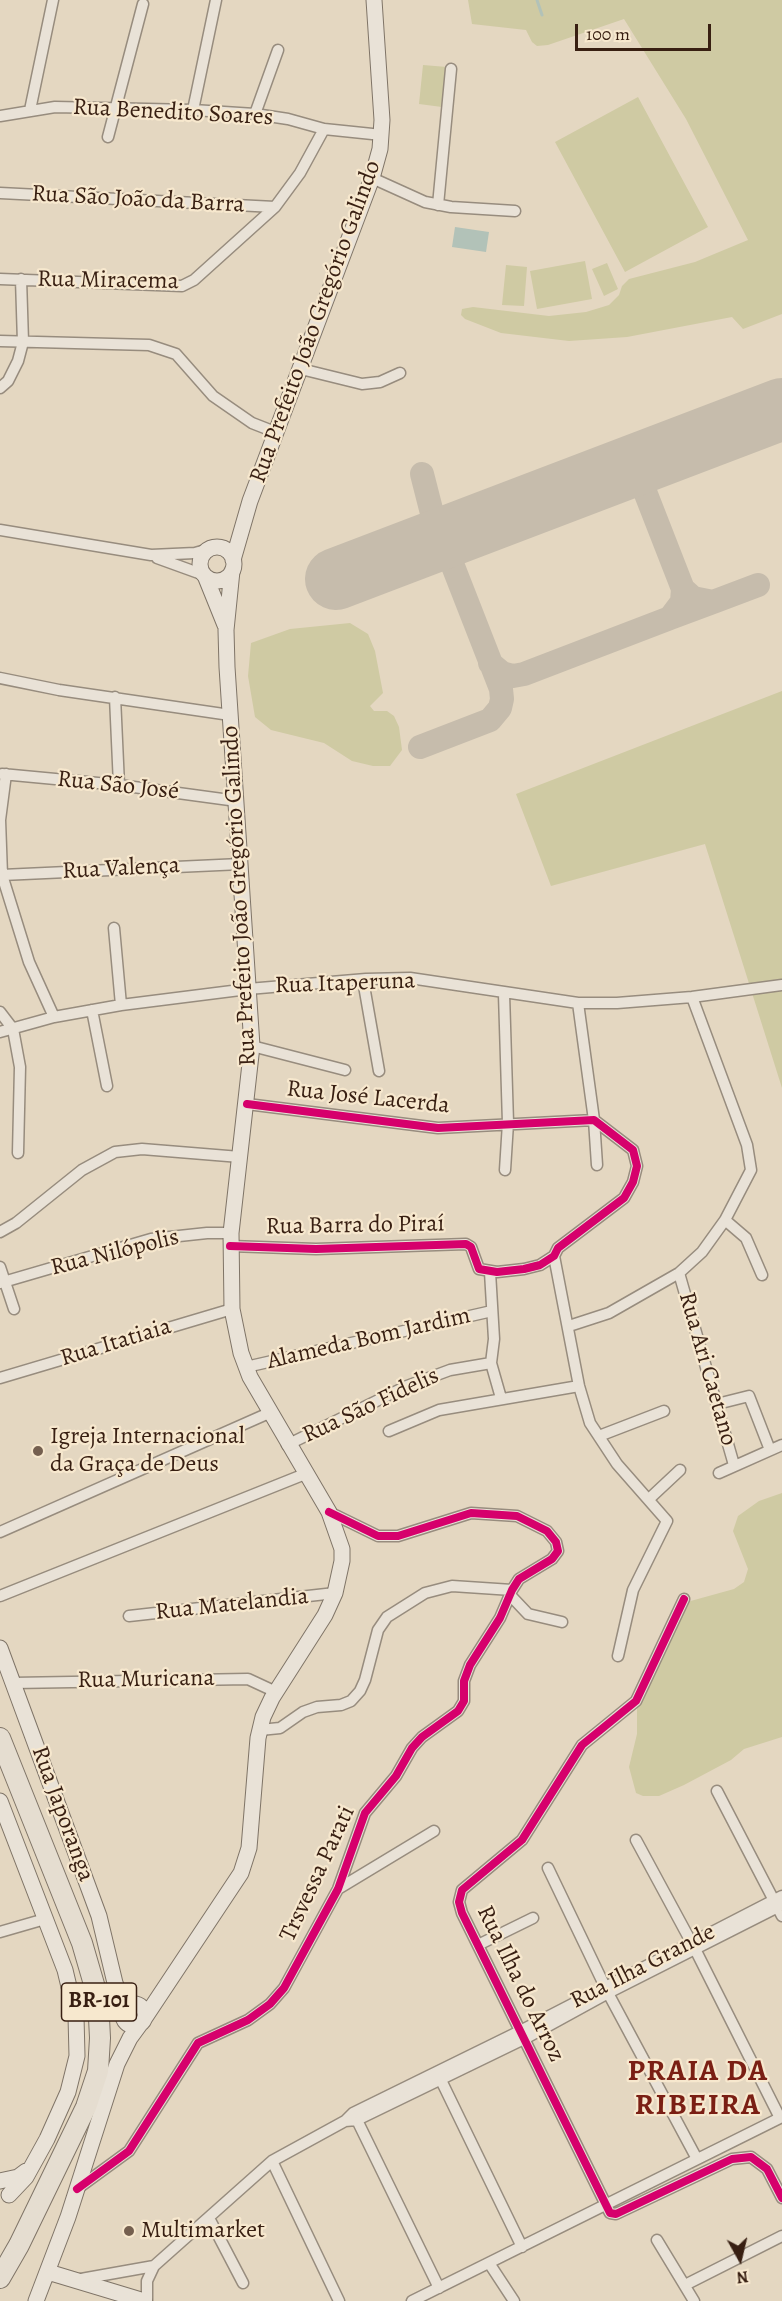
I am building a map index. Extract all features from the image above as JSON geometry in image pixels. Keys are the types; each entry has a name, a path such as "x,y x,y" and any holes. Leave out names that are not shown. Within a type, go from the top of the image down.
{"highway":[{"name":"BR-101","path":"0,1738 82,1943 98,1998 100,2038 98,2071 86,2107 5,2271 0,2288"}],"main road":[{"name":"Rua Prefeito João Gregório Galindo","path":"135,2013 157,1999 241,1873 249,1848 260,1730 276,1692 335,1593 341,1575 342,1549 329,1512 269,1413 246,1367 232,1309 231,1239 252,1046 226,630 233,565 250,501 372,178 382,135 374,0"},
{"name":"Rua Prefeito João Gregório Galindo","path":"226,630 200,563 212,548 229,536 250,501"},
{"path":"205,576 221,580 233,565 227,550 212,548"},
{"name":"Rua Japoranga","path":"0,1648 99,1916 115,1983 135,2013"},
{"path":"0,1801 65,1970 75,2016 77,2056 68,2092 32,2165 3,2202"},
{"path":"36,2301 48,2272 135,2013"},
{"path":"0,2181 18,2177 32,2165"},
{"path":"0,2181 7,2185 3,2202"},
{"path":"48,2272 145,2301"}],"street":[{"path":"30,111 53,0"},
{"path":"193,110 216,0"},
{"path":"108,137 143,4"},
{"path":"255,114 278,50"},
{"path":"438,205 451,69"},
{"name":"Rua Benedito Soares","path":"0,116 56,107 193,110 255,114 288,119 324,129 382,135"},
{"name":"Rua Miracema","path":"0,279 182,286 194,280 275,207 300,173 324,129"},
{"path":"372,178 425,202 515,211"},
{"name":"Rua São João da Barra","path":"0,193 275,207"},
{"path":"0,388 8,381 18,361 23,342 21,279"},
{"path":"0,341 149,345 177,354 213,396 252,423 275,432"},
{"path":"301,369 362,384 380,382 399,373"},
{"path":"0,530 151,555 195,554 212,548"},
{"path":"151,555 205,576"},
{"path":"0,678 230,715"},
{"path":"114,697 119,785"},
{"path":"3,774 0,820 2,875 29,962 54,1017"},
{"name":"Rua São José","path":"3,774 119,785 237,801"},
{"name":"Rua Valença","path":"2,875 241,864"},
{"path":"114,928 121,1005"},
{"name":"Rua Itaperuna","path":"0,1032 54,1017 121,1005 248,989 363,980 410,978 504,994 578,1003 617,1003 692,997 782,985"},
{"path":"363,980 379,1071"},
{"path":"504,994 508,1123 505,1170"},
{"path":"569,1326 609,1313 679,1273 702,1252 725,1220 751,1170 750,1155 692,997"},
{"path":"578,1003 594,1120 597,1165"},
{"path":"92,1010 107,1086"},
{"path":"0,1012 13,1029 20,1067 18,1153"},
{"path":"252,1046 345,1070"},
{"name":"Rua José Lacerda","path":"247,1104 438,1128 594,1120"},
{"path":"501,1398 491,1363 494,1339 490,1272 540,1265 554,1256 558,1248 624,1198 633,1182 637,1166 633,1150 594,1120"},
{"path":"0,1232 16,1223 82,1170 115,1152 142,1149 240,1157"},
{"path":"725,1220 746,1238 762,1275"},
{"name":"Rua Nilópolis","path":"2,1283 151,1239 207,1233 231,1239"},
{"name":"Rua Barra do Piraí","path":"231,1239 316,1249 466,1244 471,1247 479,1269 490,1272"},
{"path":"554,1256 584,1407 617,1464 664,1514 667,1526 633,1590 618,1656"},
{"path":"0,1267 2,1283 14,1309"},
{"name":"Rua Ari Caetano","path":"679,1273 734,1465"},
{"name":"Rua Itatiaia","path":"0,1378 232,1309"},
{"name":"Alameda Bom Jardim","path":"246,1367 492,1311"},
{"name":"Rua São Fidelis","path":"287,1444 407,1386 450,1370 491,1363"},
{"path":"390,1431 439,1410 579,1386"},
{"path":"717,1404 748,1395 770,1450"},
{"path":"599,1436 664,1411"},
{"path":"0,1532 269,1413"},
{"path":"719,1473 782,1445"},
{"path":"649,1499 680,1470"},
{"path":"0,1596 305,1474"},
{"name":"Trsvessa Parati","path":"76,2189 129,2151 198,2043 248,2020 270,2004 284,1988 338,1889 365,1813 396,1776 412,1748 422,1737 458,1711 464,1701 464,1681 470,1665 500,1618 519,1579 552,1559 558,1551 556,1542 547,1531 517,1516 471,1514 398,1536 378,1536 329,1512"},
{"path":"260,1730 280,1728 303,1712 317,1707 341,1706 351,1701 360,1691 365,1680 378,1630 387,1617 425,1593 462,1586 511,1593 528,1614 562,1622"},
{"name":"Rua Matelandia","path":"129,1616 335,1593"},
{"name":"Rua Ilha do Arroz","path":"603,2204 524,2034 462,1913 459,1902 462,1890 522,1840 582,1745 636,1701 684,1599"},
{"name":"Rua Muricana","path":"13,1683 248,1678 276,1692"},
{"path":"717,1791 779,1905"},
{"path":"338,1889 434,1831"},
{"path":"412,2301 781,2117 636,1840"},
{"path":"548,1868 606,1989 697,2159"},
{"name":"Rua Ilha Grande","path":"71,2279 106,2276 154,2266 272,2162 345,2121 524,2034 606,1989 779,1905"},
{"path":"478,1945 533,1918"},
{"path":"0,1932 45,1919"},
{"path":"438,2076 522,2247"},
{"path":"355,2116 439,2288"},
{"path":"603,2204 610,2213 616,2214 732,2159 751,2157 766,2169 782,2198"},
{"path":"272,2162 339,2301"},
{"path":"209,2218 243,2283"},
{"path":"685,2285 782,2236"},
{"path":"657,2240 694,2301"},
{"path":"489,2263 514,2301"},
{"path":"145,2301 147,2281 154,2266"}],"shaded area":[{"path":"468,0 782,0 782,314 743,329 732,317 627,337 569,341 501,333 465,319 461,315 462,309 473,307 549,316 586,312 609,305 619,295 622,286 629,279 695,262 748,240 686,119 624,19 548,45 537,46 532,42 526,30 472,24"},
{"path":"423,65 447,67 442,107 419,104"},
{"path":"638,97 708,227 625,272 555,142"},
{"path":"455,227 489,232 486,252 452,247"},
{"path":"585,261 592,299 537,309 530,271"},
{"path":"607,263 618,289 604,296 592,269"},
{"path":"506,265 527,267 524,306 502,305"},
{"path":"350,623 368,634 375,651 383,693 370,706 374,711 387,711 394,716 399,727 402,750 390,766 373,766 352,761 324,743 271,730 255,717 248,676 251,643 290,629"},
{"path":"782,691 782,1088 705,844 551,886 516,794"},
{"path":"782,1493 782,1737 744,1749 731,1760 659,1796 643,1796 636,1793 629,1767 637,1734 637,1706 687,1602 734,1589 744,1582 748,1569 733,1531 738,1516 759,1501"}],"waterway":[{"path":"537,0 542,15"}],"taxiway":[{"path":"609,475 633,477 644,489 647,468 660,456"},
{"path":"418,548 430,538 435,525 422,474"},
{"path":"644,489 683,589 682,602 670,618 713,602 693,598 683,589"},
{"path":"441,550 451,561 453,542 465,530"},
{"path":"420,747 490,720 500,708 502,699 501,689 451,561"},
{"path":"713,602 758,585"},
{"path":"490,663 502,673 513,676 524,674 670,618"}],"runway":[{"path":"336,579 782,409"}],"cycle path":[{"path":"230,1246 316,1249 466,1244 471,1247 479,1269 497,1272 524,1269 540,1265 554,1256 558,1248 624,1198 633,1182 637,1166 633,1150 594,1120 438,1128 247,1104"},
{"path":"77,2189 129,2151 198,2043 248,2020 270,2004 284,1988 338,1889 365,1813 396,1776 412,1748 422,1737 458,1711 464,1701 464,1681 470,1665 500,1618 519,1579 552,1559 558,1551 556,1542 547,1531 517,1516 471,1513 398,1536 378,1536 329,1512"},
{"path":"684,1599 636,1701 582,1745 522,1840 462,1890 459,1902 462,1913 610,2213 616,2214 732,2159 751,2157 767,2169 782,2198"}],"place":[{"name":"Igreja Internacional da Graça de Deus","path":"38,1451"},
{"name":"Multimarket","path":"129,2231"}],"district":[{"name":"PRAIA DA RIBEIRA","path":"698,2090"}]}
